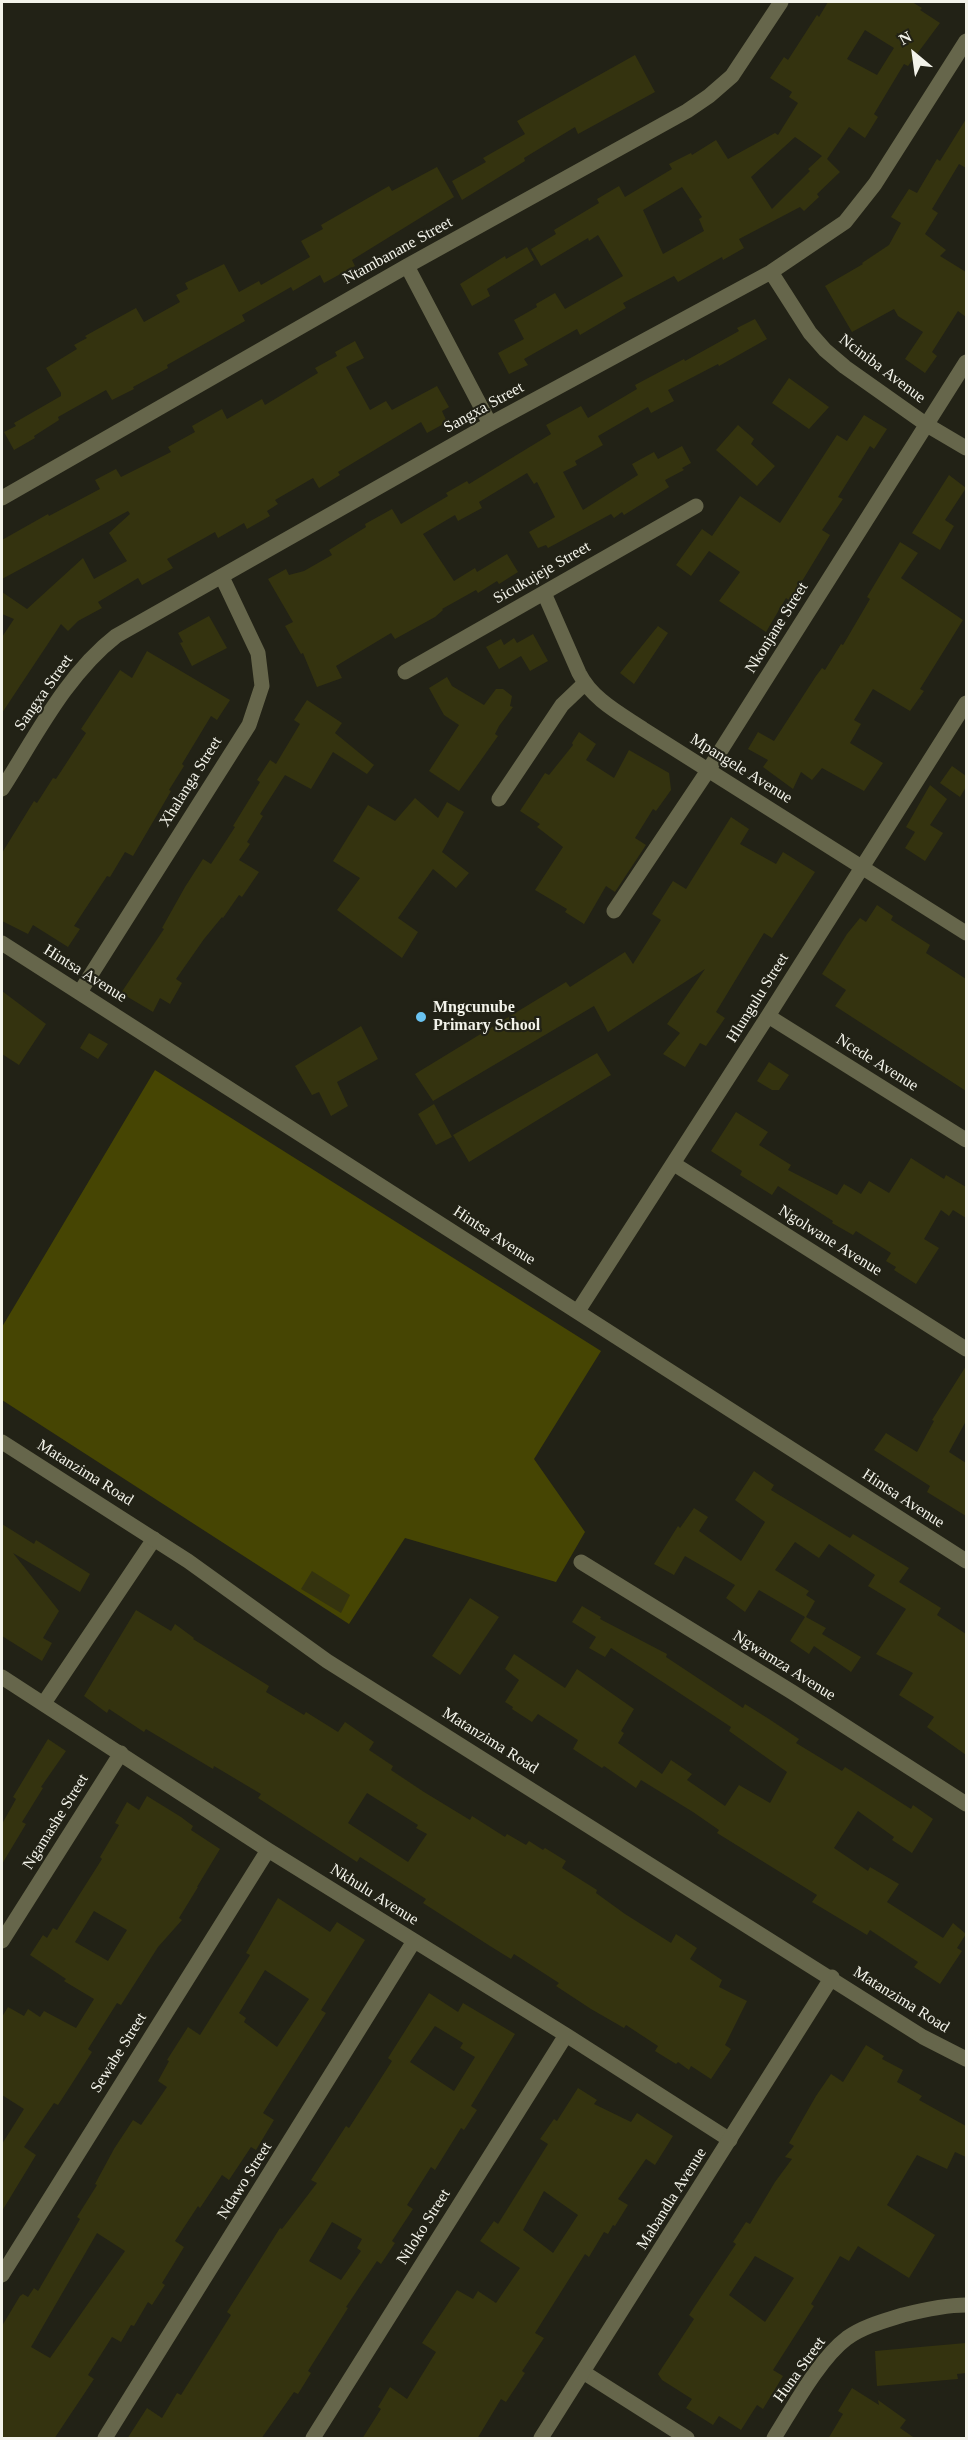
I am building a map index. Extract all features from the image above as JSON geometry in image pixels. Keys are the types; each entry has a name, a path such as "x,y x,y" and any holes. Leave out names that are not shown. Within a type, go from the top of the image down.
{"street":[{"name":"Ntambanane Street","path":"2,498 407,266 687,111 732,76 781,2"},
{"name":"Sangxa Street","path":"2,789 76,675 96,652 116,636 490,424 771,272 845,222 862,203 966,41"},
{"path":"407,266 490,424"},
{"name":"Nciniba Avenue","path":"771,272 810,333 825,350 845,367 927,424 966,448"},
{"name":"Nkonjane Street","path":"614,911 709,769 966,362"},
{"name":"Sicukujeje Street","path":"405,672 696,506"},
{"name":"Xhalanga Street","path":"80,992 249,725 262,686 258,653 222,577"},
{"name":"Mpangele Avenue","path":"544,593 584,684 609,706 966,933"},
{"path":"499,799 562,705 584,684"},
{"name":"Hlungulu Street","path":"578,1311 862,867 961,723 966,703"},
{"name":"Hintsa Avenue","path":"2,943 966,1561"},
{"name":"Ncede Avenue","path":"768,1016 966,1140"},
{"name":"Ngolwane Avenue","path":"674,1164 966,1349"},
{"name":"Matanzima Road","path":"2,1442 154,1539 327,1660 832,1977 923,2037 966,2059"},
{"path":"44,1703 154,1539"},
{"name":"Ngwamza Avenue","path":"580,1562 792,1692 966,1804"},
{"name":"Nkhulu Avenue","path":"2,1677 268,1850 730,2140"},
{"name":"Ngamashe Street","path":"2,1941 121,1753"},
{"name":"Sewabe Street","path":"2,2275 268,1850"},
{"name":"Ndawo Street","path":"105,2439 414,1941"},
{"name":"Mabandla Avenue","path":"541,2439 832,1977"},
{"name":"Ntloko Street","path":"313,2439 566,2035"},
{"name":"Huna Street","path":"774,2439 831,2353 848,2337 871,2324 914,2312 966,2305"},
{"path":"583,2372 687,2439"}],"shaded area":[{"path":"155,1070 601,1351 534,1459 585,1532 556,1582 405,1538 349,1624 2,1400 2,1327"}],"building":[{"path":"828,2 912,2 940,23 908,66 904,64 874,114 878,117 865,138 849,127 827,159 840,172 817,194 819,197 804,211 800,207 739,239 744,248 723,260 722,257 678,282 674,276 623,303 626,308 580,335 577,329 524,359 528,365 509,374 498,353 524,339 514,320 555,293 565,309 623,276 598,235 589,241 588,238 541,266 531,249 556,234 554,230 599,203 597,199 619,186 625,197 672,169 669,164 691,153 692,155 716,140 728,159 775,133 778,135 798,103 789,97 792,92 770,78 784,57 788,60 817,15 819,17","holes":["865,30 894,48 877,75 847,59","795,137 822,156 772,209 751,177","682,187 702,217 699,219 704,231 663,254 643,210"]},
{"path":"635,55 655,92 578,134 575,127 462,200 452,181 486,162 483,158 525,134 517,121"},
{"path":"966,119 966,168 959,164 932,209 938,213 925,234 946,250 940,256 966,272 966,317 958,311 932,352 937,356 925,373 905,359 923,332 898,316 894,309 852,332 825,286 863,264 889,245 901,223 891,217 909,189 917,193 937,159 940,161"},
{"path":"437,167 454,197 352,260 355,266 324,283 320,275 293,291 291,287 242,315 245,321 167,365 168,368 133,387 134,389 112,400 106,390 58,417 59,420 34,436 35,438 14,450 4,432 16,426 14,423 61,396 46,368 77,349 74,345 87,338 85,336 136,308 144,322 180,302 176,295 188,289 185,283 224,264 239,292 259,281 261,285 310,257 301,241 323,229 321,225 389,186 392,191"},
{"path":"527,247 534,260 487,289 490,296 472,306 460,284 505,256 506,259"},
{"path":"755,319 767,339 719,366 718,364 668,390 674,401 651,413 648,407 598,436 603,445 575,461 577,465 563,472 583,510 638,475 632,464 654,452 658,459 682,446 691,463 682,468 684,470 665,480 669,487 624,515 622,512 614,518 611,514 548,548 546,545 538,548 529,532 555,517 537,482 534,484 527,473 479,502 482,508 458,521 455,515 423,534 454,581 475,568 477,572 507,554 518,572 478,593 476,590 442,609 435,617 395,639 391,633 336,666 342,678 317,687 303,653 301,654 285,626 293,622 268,579 286,569 289,575 304,571 332,555 329,550 366,527 365,524 392,509 401,524 448,496 446,493 467,481 469,484 551,434 546,425 581,406 588,418 637,389 635,385 684,359 685,361 739,331 737,328"},
{"path":"355,341 364,358 346,367 370,410 386,401 392,410 437,386 449,407 442,411 447,422 427,433 421,422 338,472 340,475 319,488 313,478 275,500 278,504 267,511 270,516 247,529 244,523 218,538 215,532 167,559 173,568 142,585 138,578 98,602 102,608 78,621 68,631 61,624 2,713 2,637 14,619 2,614 2,592 27,609 83,558 94,579 127,561 109,533 130,514 128,511 2,579 2,540 48,514 49,516 100,489 95,480 116,469 121,477 171,452 168,447 195,432 192,426 222,409 227,419 262,399 265,405 318,373 315,368 337,356 335,352"},
{"path":"789,378 829,407 809,429 772,403"},
{"path":"864,415 887,429 874,449 870,446 838,497 843,499 822,530 830,535 790,601 786,598 766,632 719,601 740,572 709,551 691,576 676,565 702,529 712,536 740,496 780,523 837,435 847,441"},
{"path":"738,425 754,439 751,444 775,466 757,486 716,450"},
{"path":"949,475 966,488 945,520 954,526 940,550 912,533"},
{"path":"900,542 918,553 901,578 963,620 920,689 924,691 910,711 873,689 854,720 861,724 850,743 883,763 864,791 822,768 812,780 801,772 793,789 763,767 768,760 748,749 758,732 774,741 816,676 822,668 825,670 841,644 843,645 870,599 867,597"},
{"path":"209,616 227,648 192,666 180,643 183,642 178,633"},
{"path":"658,626 668,633 634,684 620,673"},
{"path":"533,634 548,661 530,671 521,656 499,669 486,647 501,639 504,645 514,638 517,643"},
{"path":"147,651 230,700 217,720 211,716 182,764 184,766 169,790 171,791 133,856 125,852 110,877 107,876 74,926 80,929 68,947 33,925 28,934 2,921 2,853 34,801 37,803 53,778 56,779 86,733 81,729 120,670 132,678"},
{"path":"447,677 452,686 484,705 496,689 503,689 512,696 510,706 513,707 499,726 495,734 498,736 459,791 429,771 459,725 444,715 429,688"},
{"path":"307,700 342,723 335,733 374,765 367,774 333,752 311,789 285,775 260,814 263,816 247,842 250,844 239,860 259,872 242,897 239,895 204,939 176,979 182,983 170,1004 160,998 153,1012 121,993 164,929 162,928 203,859 211,864 235,827 233,826 260,782 257,780 270,760 276,764 300,724 294,720"},
{"path":"579,732 596,744 586,760 614,778 629,750 669,773 671,790 656,811 653,809 635,838 646,845 615,892 606,886 584,924 565,912 567,909 535,890 563,847 537,827 540,824 520,811 545,773 549,775 573,745"},
{"path":"952,766 966,776 966,787 960,797 940,783"},
{"path":"930,785 947,799 930,825 943,833 925,861 905,848 915,832 906,827"},
{"path":"415,798 438,818 447,802 464,812 442,852 469,873 456,888 433,869 398,918 418,932 402,958 337,910 360,878 333,861 368,805 395,821"},
{"path":"731,817 749,829 740,844 776,864 783,852 815,872 772,938 764,933 716,1012 725,1018 706,1046 700,1043 685,1067 663,1054 680,1033 667,1024 705,969 608,1032 594,1006 433,1101 415,1074 566,982 570,987 625,952 633,964 661,920 652,914 673,881 686,889"},
{"path":"877,905 893,916 891,920 930,945 926,953 966,979 966,1091 835,1006 846,990 822,974 847,934 860,918 866,922"},
{"path":"2,991 46,1024 19,1065 2,1054"},
{"path":"361,1026 378,1059 337,1082 348,1106 331,1116 319,1092 312,1095 295,1066"},
{"path":"89,1033 108,1044 98,1059 80,1048"},
{"path":"597,1053 611,1075 469,1162 453,1135"},
{"path":"769,1062 789,1075 779,1090 772,1090 757,1081"},
{"path":"434,1104 452,1137 436,1145 418,1114"},
{"path":"736,1112 768,1132 759,1145 791,1165 788,1170 837,1195 844,1184 861,1194 869,1181 889,1193 911,1158 944,1179 946,1175 966,1187 966,1218 953,1210 949,1216 941,1210 924,1239 939,1248 916,1284 894,1270 896,1267 886,1261 891,1253 856,1231 853,1235 832,1223 833,1221 778,1186 772,1195 740,1175 742,1171 711,1151"},
{"path":"966,1366 966,1421 949,1452 966,1463 966,1516 927,1492 930,1486 874,1450 886,1433 917,1452 934,1421 932,1420"},
{"path":"754,1471 774,1485 771,1490 850,1538 853,1534 909,1568 899,1582 941,1608 937,1615 966,1634 966,1755 927,1727 934,1717 899,1695 913,1673 876,1654 906,1609 868,1586 875,1575 829,1544 819,1558 795,1542 775,1570 809,1591 806,1595 815,1601 806,1617 826,1628 822,1634 861,1657 851,1672 814,1646 809,1654 790,1641 805,1617 759,1590 745,1612 726,1598 735,1585 685,1556 674,1575 654,1564 678,1526 680,1528 694,1508 708,1517 699,1531 741,1561 765,1522 735,1500"},
{"path":"2,1524 34,1544 36,1540 90,1574 80,1592 13,1553 59,1611 43,1638 52,1643 42,1661 2,1636"},
{"path":"312,1571 350,1595 341,1613 301,1589"},
{"path":"470,1598 499,1617 460,1675 432,1656"},
{"path":"582,1606 601,1617 600,1619 667,1654 666,1657 743,1708 745,1704 769,1719 799,1739 796,1743 842,1771 845,1767 911,1809 913,1805 933,1819 912,1853 892,1840 894,1837 858,1811 834,1848 868,1871 870,1867 899,1884 887,1902 943,1938 953,1923 966,1934 957,1948 962,1951 940,1984 914,1967 918,1962 870,1930 867,1935 812,1902 817,1895 717,1833 719,1830 693,1812 641,1780 636,1788 604,1766 602,1768 573,1749 578,1740 538,1714 532,1722 505,1702 519,1680 505,1669 514,1654 565,1688 577,1669 634,1709 621,1731 624,1733 618,1743 662,1774 671,1760 692,1774 687,1780 725,1806 739,1785 770,1803 787,1772 729,1731 731,1727 611,1648 605,1657 589,1648 596,1637 572,1622"},
{"path":"136,1610 171,1631 175,1624 193,1639 269,1686 266,1692 304,1715 306,1712 338,1732 345,1722 374,1742 369,1750 393,1766 391,1770 424,1792 470,1820 472,1816 505,1837 507,1834 526,1845 529,1841 543,1850 545,1848 566,1861 562,1868 597,1890 596,1893 625,1914 671,1943 676,1934 697,1948 690,1959 722,1980 719,1987 747,2001 725,2045 731,2049 711,2079 691,2066 689,2070 678,2062 676,2064 655,2051 658,2046 626,2025 624,2028 591,2009 556,1986 559,1983 514,1954 511,1959 490,1946 423,1903 426,1899 360,1857 357,1862 258,1798 261,1794 214,1766 213,1769 146,1729 144,1732 109,1709 107,1713 84,1696","holes":["367,1793 418,1825 416,1828 427,1834 408,1862 348,1823"]},
{"path":"48,1739 66,1751 41,1787 43,1788 22,1822 26,1824 2,1864 2,1824 16,1799 13,1797"},
{"path":"147,1796 181,1817 193,1826 191,1830 220,1849 179,1918 182,1920 158,1947 121,2005 117,2003 88,2049 92,2052 71,2085 58,2105 54,2103 24,2147 36,2155 2,2211 2,2144 24,2109 2,2095 2,2017 8,2007 24,2016 28,2009 40,2017 44,2011 76,2028 94,1999 64,1981 66,1979 30,1955 43,1935 47,1938 53,1928 57,1930 102,1859 100,1857 119,1825 115,1823 127,1802 139,1810","holes":["94,1911 127,1930 108,1961 75,1942"]},
{"path":"278,1898 330,1932 337,1922 365,1940 321,2010 326,2013 263,2113 274,2120 256,2150 251,2147 229,2180 222,2175 175,2241 184,2247 162,2283 165,2285 152,2305 148,2302 134,2326 131,2325 121,2342 112,2337 88,2375 94,2379 54,2439 2,2439 2,2326 20,2296 23,2294 28,2297 34,2288 38,2291 80,2219 77,2217 97,2185 95,2184 114,2149 133,2120 141,2125 167,2087 158,2081 169,2061 167,2060 188,2027 200,2035 250,1955 246,1953","holes":["265,1970 309,1999 277,2047 244,2022 246,2018 239,2013","97,2233 125,2251 50,2358 31,2347"]},
{"path":"429,1993 458,2012 463,2003 515,2034 471,2106 477,2110 464,2130 461,2128 435,2170 431,2167 407,2205 413,2209 392,2241 395,2243 381,2264 377,2261 346,2307 348,2308 308,2371 311,2373 298,2394 294,2392 261,2439 127,2439 147,2408 162,2418 177,2393 181,2395 231,2315 227,2312 280,2228 282,2229 317,2183 311,2180 346,2126 349,2128 392,2061 388,2058","holes":["435,2026 463,2043 460,2048 475,2057 454,2091 410,2062","332,2222 362,2239 357,2248 361,2251 341,2280 309,2261"]},
{"path":"866,2045 884,2056 882,2059 903,2070 897,2082 922,2096 919,2100 966,2126 966,2157 955,2152 947,2169 917,2155 887,2205 935,2235 909,2278 858,2246 849,2261 840,2256 811,2304 814,2306 773,2370 783,2376 763,2409 757,2405 741,2430 719,2416 713,2425 686,2408 692,2399 662,2380 658,2374 694,2319 689,2315 736,2244 733,2242 746,2222 750,2224 792,2159 785,2157 794,2146 789,2143 816,2096 831,2074 843,2082","holes":["755,2256 794,2278 765,2322 729,2295"]},
{"path":"578,2088 597,2100 594,2104 631,2122 637,2113 673,2136 655,2165 646,2159 618,2199 628,2205 608,2234 604,2232 589,2257 585,2254 535,2333 544,2338 522,2371 525,2373 506,2402 501,2399 477,2439 362,2439 381,2409 378,2407 390,2387 407,2399 436,2352 422,2343 457,2290 473,2299 478,2291 496,2303 520,2268 480,2241 494,2221 498,2224 548,2144 540,2139 554,2119 557,2121","holes":["544,2191 578,2215 553,2253 523,2230"]},
{"path":"966,2343 966,2373 957,2374 958,2379 877,2386 875,2351"},
{"path":"852,2388 879,2405 878,2400 906,2420 900,2428 916,2439 828,2439 843,2414 838,2411"}],"place":[{"name":"Mngcunube Primary School","path":"421,1017"}]}
